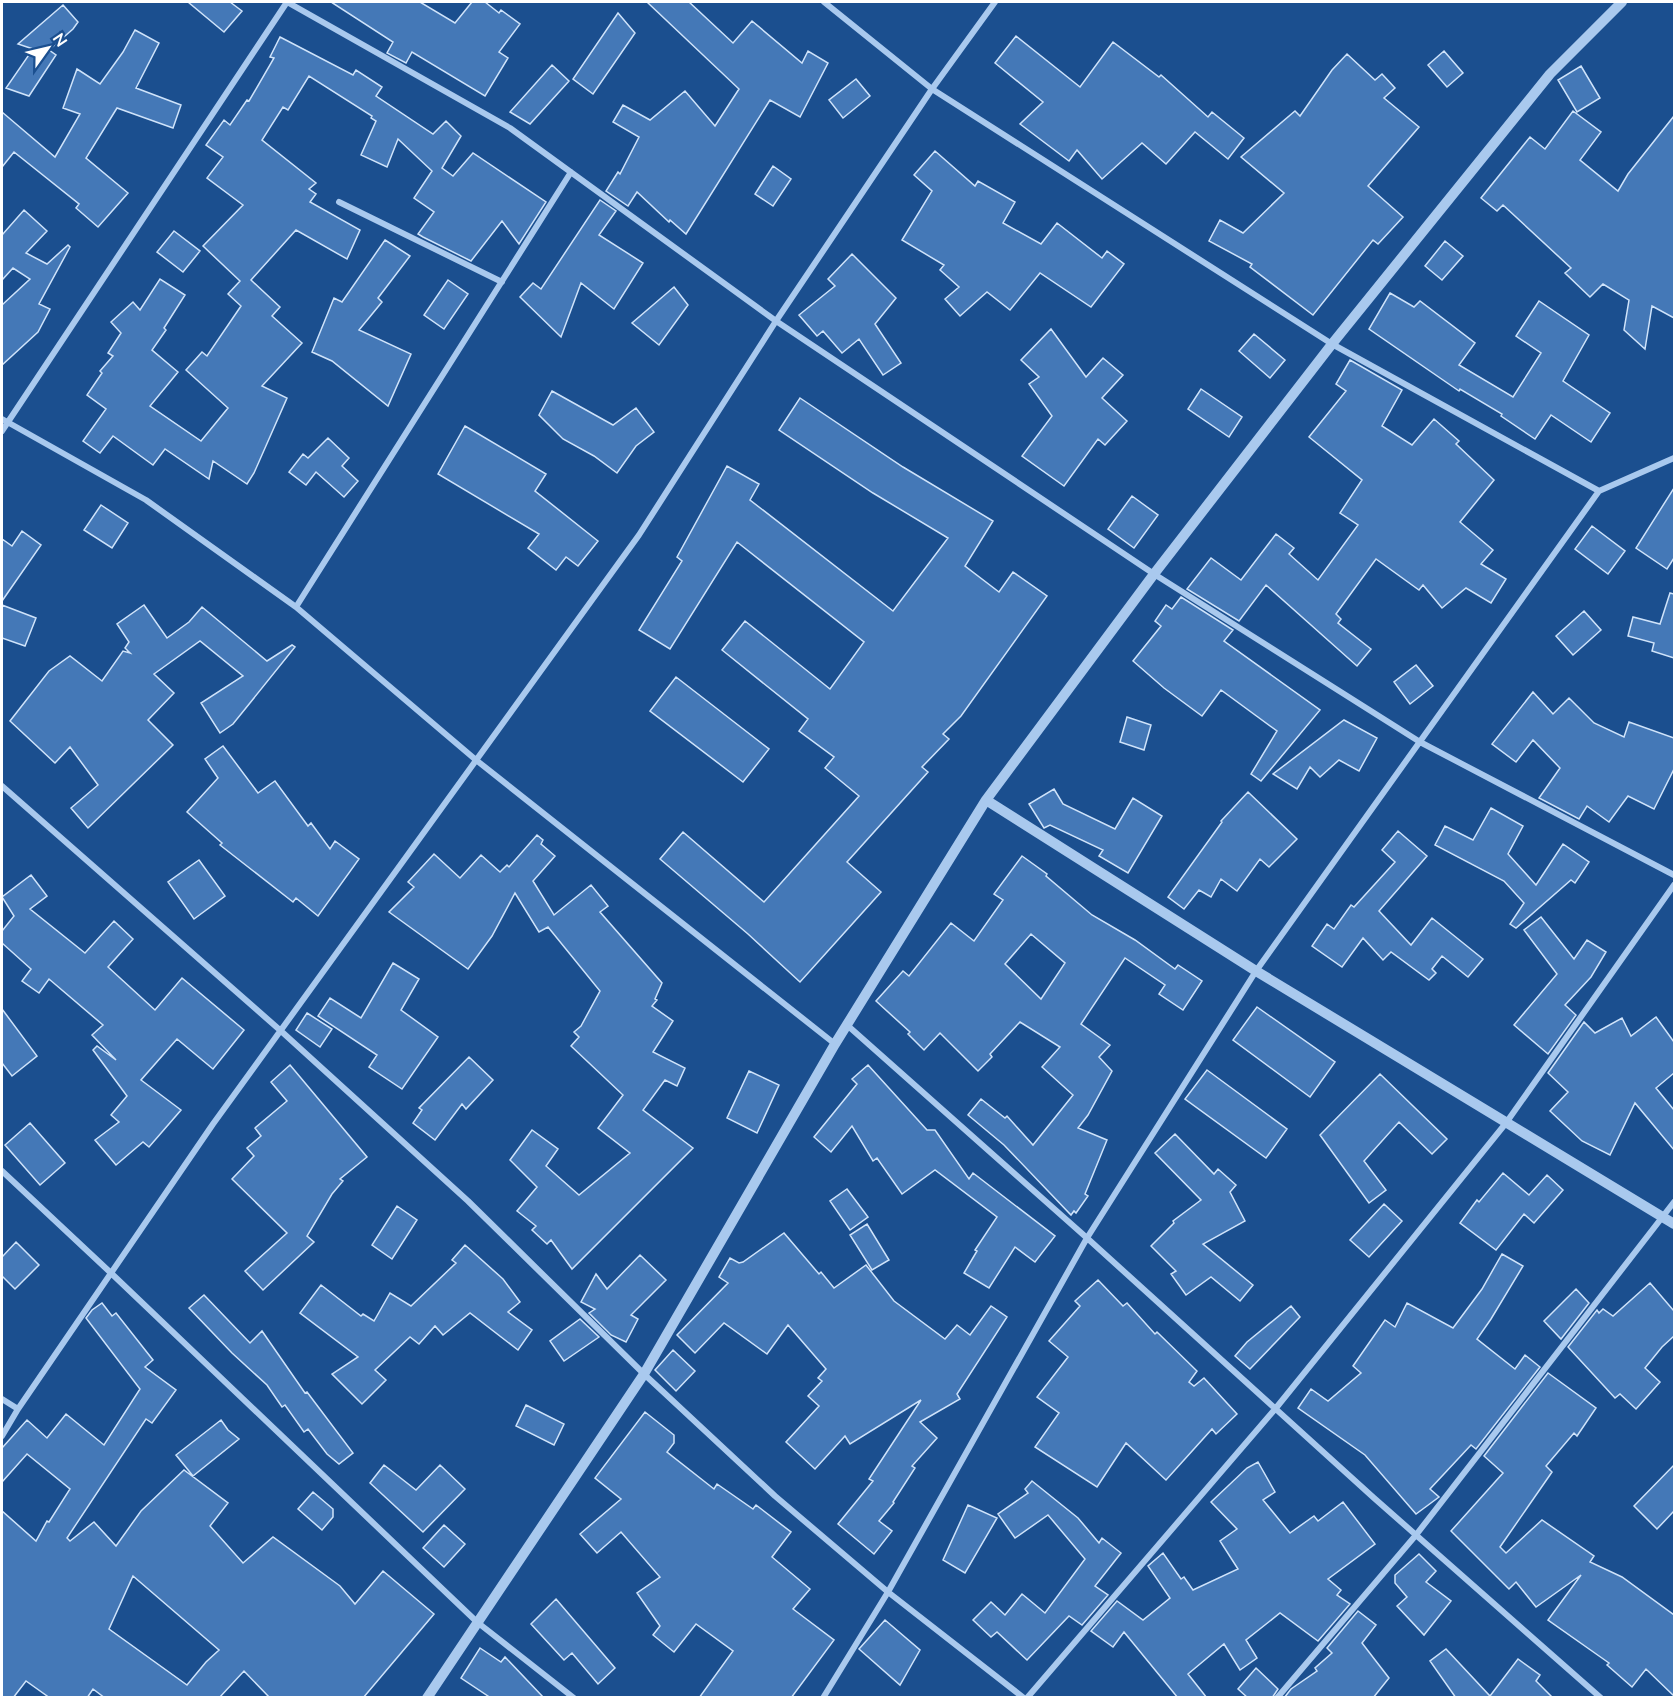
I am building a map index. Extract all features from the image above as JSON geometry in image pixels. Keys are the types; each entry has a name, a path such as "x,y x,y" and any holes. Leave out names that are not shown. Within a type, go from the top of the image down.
{"street":[{"path":"2,431 4,421 287,2 510,128 776,321 1154,574 1420,742 1674,875"},
{"path":"824,2 932,89 1332,344 1599,491"},
{"path":"2,1436 18,1409 213,1124 639,535 776,321 932,89 995,2"},
{"path":"427,1698 644,1374 835,1044 986,800 1154,574 1332,344 1550,74 1622,2"},
{"path":"296,607 571,172"},
{"path":"339,202 502,282"},
{"path":"4,421 146,500 296,607 476,760 835,1044"},
{"path":"823,1698 888,1592 1088,1238 1256,970 1599,491 1674,458"},
{"path":"2,786 281,1031 468,1201 644,1374 776,1497 888,1592 1026,1698 1276,1408 1506,1123 1674,885"},
{"path":"986,800 1256,970 1674,1224"},
{"path":"847,1025 1601,1698"},
{"path":"2,1171 477,1623 574,1698"},
{"path":"1277,1698 1416,1535 1674,1202"},
{"path":"2,1399 18,1409"}],"building":[{"path":"188,2 230,2 242,11 224,32"},
{"path":"331,2 420,2 455,23 472,2 485,2 499,13 501,10 520,24 499,52 508,58 485,96 412,52 406,63 387,53 393,42"},
{"path":"647,2 689,2 733,43 752,21 802,63 808,51 828,63 800,117 770,100 686,234 670,220 669,222 637,192 628,206 606,191 618,172 620,174 639,137 613,122 623,105 650,120 685,91 715,126 739,89"},
{"path":"63,5 78,22 49,50 56,55 29,96 6,88 33,49 18,44"},
{"path":"618,13 635,33 593,94 573,79"},
{"path":"135,30 159,43 136,88 181,105 173,128 117,108 86,158 128,193 98,227 76,208 79,204 14,152 2,167 2,112 55,157 80,114 63,108 77,69 100,84 123,52"},
{"path":"1016,36 1080,87 1113,42 1159,77 1161,75 1208,117 1212,112 1244,138 1228,159 1195,132 1166,164 1142,143 1102,179 1077,150 1069,161 1020,124 1043,102 995,63"},
{"path":"280,37 353,75 356,70 382,87 376,96 433,134 446,121 461,136 442,168 453,176 473,153 546,202 519,244 502,221 471,261 423,237 418,234 434,212 414,198 432,171 398,139 387,167 361,155 376,121 371,118 372,116 309,76 288,110 283,107 262,140 316,183 309,189 316,194 310,202 360,230 347,259 296,230 251,280 280,307 272,316 302,343 262,386 287,398 254,473 247,484 213,461 209,479 165,449 153,465 113,436 100,453 83,441 106,409 87,395 102,373 100,371 113,356 108,353 121,333 111,322 133,302 140,310 160,279 185,295 152,350 178,372 150,406 201,441 228,408 186,370 202,352 207,356 241,306 228,294 240,281 203,246 243,205 207,178 223,157 206,145 224,120 230,125 247,100 249,101 274,58 270,57"},
{"path":"1444,51 1463,73 1447,87 1428,65"},
{"path":"1347,54 1375,80 1382,74 1395,88 1384,98 1419,127 1368,186 1403,217 1378,244 1373,240 1313,315 1250,267 1252,264 1209,241 1220,220 1243,233 1284,193 1241,157 1295,111 1300,116 1332,70"},
{"path":"552,65 569,81 530,124 510,112"},
{"path":"1581,66 1600,98 1577,112 1558,80"},
{"path":"856,79 870,96 843,118 829,100"},
{"path":"1573,111 1601,132 1580,160 1618,191 1628,174 1674,116 1674,318 1652,306 1645,349 1624,330 1629,300 1603,284 1590,297 1565,273 1571,268 1503,205 1497,211 1481,198 1530,137 1545,149"},
{"path":"935,151 975,186 978,181 1015,202 1003,223 1041,244 1057,223 1102,258 1107,251 1124,264 1091,307 1040,273 1010,310 987,292 960,316 945,299 959,287 940,270 944,265 902,240 932,191 914,175"},
{"path":"773,166 791,179 773,206 755,194"},
{"path":"600,200 616,211 599,235 643,263 614,309 581,283 561,337 520,297 533,283 541,289"},
{"path":"24,210 47,231 26,253 47,264 68,245 70,247 39,304 50,309 38,332 2,365 2,305 30,279 13,268 2,280 2,235"},
{"path":"174,231 200,251 183,272 157,252"},
{"path":"385,240 410,256 378,298 382,302 359,330 411,354 388,406 332,361 312,352 334,298 342,302"},
{"path":"1445,241 1463,256 1442,280 1425,266"},
{"path":"852,254 896,298 875,324 901,363 883,375 859,339 842,353 823,331 817,336 799,315 835,286 828,279"},
{"path":"448,280 468,294 444,329 424,315"},
{"path":"674,287 688,305 659,345 632,323"},
{"path":"1390,293 1414,307 1420,301 1475,343 1459,365 1513,397 1541,353 1516,336 1539,301 1589,335 1563,381 1610,413 1591,442 1551,415 1535,439 1501,416 1502,414 1460,389 1459,391 1369,329"},
{"path":"1051,329 1086,377 1103,358 1123,375 1102,398 1127,421 1105,445 1098,439 1064,486 1022,456 1052,416 1029,384 1039,377 1021,360"},
{"path":"1254,334 1285,360 1270,378 1239,351"},
{"path":"1350,360 1402,390 1382,426 1412,445 1434,419 1459,441 1456,444 1494,480 1460,522 1493,550 1481,564 1506,579 1491,603 1466,588 1442,608 1423,585 1419,590 1376,559 1336,614 1341,619 1338,623 1371,649 1357,666 1266,585 1239,621 1187,589 1211,558 1241,580 1276,534 1294,548 1289,554 1318,580 1358,525 1340,513 1362,480 1309,437 1346,391 1336,384"},
{"path":"1201,389 1242,417 1229,437 1188,409"},
{"path":"552,391 613,425 636,408 654,432 636,446 617,473 594,456 563,439 539,415"},
{"path":"800,398 903,467 993,521 965,566 999,592 1013,572 1047,596 961,716 943,734 949,739 922,767 928,772 847,862 881,892 800,982 660,859 683,832 764,902 859,796 825,768 834,757 799,731 808,719 722,650 745,621 830,689 864,642 737,542 670,649 639,630 682,561 677,557 727,466 759,484 750,500 893,611 948,538 873,493 779,430"},
{"path":"465,426 546,474 535,491 598,541 578,566 566,557 556,570 528,548 539,534 438,474"},
{"path":"328,438 349,458 342,466 358,481 344,497 316,472 306,485 289,472 303,454 308,458"},
{"path":"1674,488 1674,558 1667,569 1636,548"},
{"path":"1132,496 1158,515 1134,548 1108,529"},
{"path":"101,505 128,523 112,548 84,530"},
{"path":"1592,526 1625,551 1608,574 1575,549"},
{"path":"22,531 41,545 2,601 2,539 12,546"},
{"path":"1670,593 1674,594 1674,658 1652,651 1654,643 1628,636 1633,617 1660,624"},
{"path":"1181,597 1233,630 1224,641 1320,710 1261,781 1251,774 1277,731 1221,690 1202,716 1133,661 1161,626 1155,621 1166,605 1172,609"},
{"path":"2,605 36,618 25,646 2,638"},
{"path":"144,605 167,638 189,622 202,607 267,661 292,645 295,647 233,724 220,733 201,703 243,676 200,641 154,674 174,693 148,720 173,745 88,828 71,808 98,785 70,747 55,763 10,721 49,671 70,656 102,681 123,651 130,653 125,648 129,642 117,624"},
{"path":"1584,611 1601,630 1573,655 1556,636"},
{"path":"1416,665 1433,686 1410,704 1394,682"},
{"path":"676,677 769,749 743,782 650,711"},
{"path":"1533,692 1553,714 1569,698 1594,723 1624,737 1629,722 1674,738 1674,769 1654,809 1628,796 1609,822 1587,806 1579,819 1539,798 1560,768 1533,740 1516,762 1492,744"},
{"path":"1127,717 1151,725 1144,750 1120,742"},
{"path":"1344,720 1377,738 1359,771 1339,760 1320,777 1310,767 1297,789 1273,774"},
{"path":"223,746 258,793 275,781 308,826 311,823 330,849 335,841 359,859 318,916 296,898 293,902 220,845 222,843 187,812 218,778 205,759"},
{"path":"1054,789 1063,804 1115,829 1133,798 1162,816 1128,873 1099,856 1103,850 1050,825 1044,828 1029,804"},
{"path":"1248,792 1297,839 1269,867 1260,859 1237,891 1221,879 1211,897 1199,890 1184,909 1168,897 1221,821"},
{"path":"1491,808 1523,826 1508,854 1536,885 1563,844 1589,862 1575,883 1571,880 1516,928 1510,924 1524,903 1504,881 1435,845 1445,826 1473,840"},
{"path":"1398,831 1427,856 1379,911 1411,945 1432,918 1483,959 1468,977 1442,956 1432,969 1436,973 1429,980 1391,952 1383,960 1363,938 1342,967 1312,946 1327,924 1334,929 1351,905 1354,907 1395,862 1382,850"},
{"path":"537,835 543,840 541,844 555,856 533,881 554,915 591,885 608,906 600,912 662,983 655,999 657,1000 652,1006 673,1021 653,1052 685,1068 677,1086 665,1080 643,1110 693,1148 572,1269 551,1240 547,1244 532,1230 536,1226 517,1211 537,1187 510,1160 532,1130 558,1149 546,1166 579,1195 630,1153 598,1128 623,1095 571,1046 579,1037 574,1032 581,1026 600,991 548,927 539,932 515,893 492,936 468,969 389,912 414,887 408,882 434,854 460,878 481,855 500,872 507,865 509,867"},
{"path":"1022,856 1047,874 1046,876 1092,915 1135,940 1175,969 1178,965 1202,981 1183,1010 1159,994 1165,985 1125,958 1081,1024 1110,1045 1099,1057 1112,1071 1088,1115 1078,1128 1107,1140 1085,1194 1088,1196 1076,1213 1074,1211 1071,1215 1004,1145 968,1115 981,1099 1005,1118 1007,1116 1033,1145 1073,1095 1042,1067 1060,1047 1020,1022 990,1054 992,1057 978,1071 940,1033 924,1050 908,1034 910,1032 876,1001 903,971 909,976 951,923 974,941 1003,900 994,894","holes":["1031,934 1065,963 1041,999 1005,964"]},
{"path":"199,860 225,896 194,919 168,882"},
{"path":"31,875 47,896 30,909 85,953 114,921 133,939 108,967 155,1010 182,978 244,1030 213,1069 177,1039 141,1080 181,1110 149,1147 143,1142 116,1165 95,1140 119,1122 111,1115 127,1096 93,1050 97,1046 116,1060 92,1035 103,1025 49,979 39,993 22,981 31,969 2,943 2,931 14,916 2,897"},
{"path":"1541,917 1574,959 1587,940 1606,952 1591,977 1565,1005 1576,1015 1548,1054 1514,1025 1557,974 1524,930"},
{"path":"393,963 419,979 401,1010 438,1037 402,1089 369,1067 377,1055 318,1016 330,998 361,1018"},
{"path":"1257,1007 1335,1062 1310,1097 1233,1040"},
{"path":"2,1009 37,1056 12,1076 2,1063"},
{"path":"307,1013 332,1029 320,1047 296,1030"},
{"path":"1656,1017 1674,1042 1674,1073 1656,1088 1674,1110 1674,1150 1635,1103 1610,1155 1582,1141 1550,1111 1568,1092 1548,1073 1584,1022 1595,1033 1622,1018 1631,1036"},
{"path":"469,1057 493,1080 466,1109 462,1104 435,1140 413,1123 422,1110 419,1108"},
{"path":"290,1065 367,1157 340,1179 343,1181 332,1194 307,1236 314,1242 263,1290 245,1271 287,1233 232,1179 254,1156 247,1148 261,1136 255,1128 287,1101 271,1082"},
{"path":"868,1065 927,1130 935,1130 969,1179 973,1173 1055,1236 1035,1262 1015,1247 989,1288 964,1273 977,1251 975,1250 997,1217 935,1170 902,1194 877,1158 873,1161 852,1126 831,1152 814,1137 857,1084 852,1079"},
{"path":"1207,1070 1287,1129 1266,1158 1185,1099"},
{"path":"749,1071 779,1085 757,1133 727,1118"},
{"path":"1380,1074 1447,1139 1432,1154 1399,1122 1364,1161 1386,1190 1369,1203 1320,1135"},
{"path":"30,1123 65,1163 40,1185 5,1145"},
{"path":"1175,1134 1214,1174 1218,1169 1236,1185 1230,1192 1245,1221 1203,1244 1253,1285 1240,1301 1211,1277 1186,1295 1171,1274 1176,1271 1151,1246 1174,1223 1173,1221 1201,1200 1155,1153"},
{"path":"1503,1173 1529,1195 1547,1175 1563,1190 1534,1223 1524,1214 1496,1250 1460,1223 1477,1200 1479,1202"},
{"path":"847,1189 868,1217 850,1230 830,1201"},
{"path":"1384,1204 1402,1221 1369,1257 1350,1240"},
{"path":"397,1206 417,1220 392,1259 372,1245"},
{"path":"867,1224 889,1260 872,1270 850,1235"},
{"path":"784,1233 834,1288 866,1265 894,1301 945,1339 957,1325 970,1335 991,1306 1007,1317 957,1394 960,1399 920,1422 937,1438 912,1466 915,1468 894,1503 879,1521 892,1531 874,1554 838,1524 873,1481 869,1479 921,1400 850,1444 845,1436 815,1469 786,1442 819,1406 808,1396 822,1381 818,1378 826,1369 788,1325 767,1354 724,1323 695,1353 677,1335 728,1283 719,1277 730,1258 739,1263 743,1262"},
{"path":"16,1242 39,1265 15,1289 2,1276 2,1257"},
{"path":"465,1245 503,1279 520,1302 508,1312 532,1330 518,1350 470,1313 443,1335 435,1326 419,1344 410,1337 375,1370 386,1380 362,1404 332,1374 358,1357 300,1313 321,1285 361,1316 363,1314 374,1321 390,1293 411,1306 456,1263 452,1260"},
{"path":"1502,1254 1523,1266 1477,1339 1515,1369 1525,1355 1540,1367 1476,1449 1471,1445 1430,1489 1439,1497 1416,1514 1365,1455 1298,1408 1311,1389 1328,1401 1361,1373 1353,1366 1385,1320 1395,1327 1407,1303 1453,1328 1482,1289"},
{"path":"640,1255 666,1280 631,1315 638,1319 626,1342 611,1335 589,1313 595,1309 581,1302 596,1274 607,1289"},
{"path":"1098,1280 1123,1306 1127,1303 1155,1334 1157,1332 1197,1371 1189,1382 1194,1386 1204,1378 1237,1414 1216,1434 1212,1429 1166,1480 1126,1443 1097,1487 1035,1447 1059,1413 1037,1397 1068,1357 1049,1341 1080,1306 1075,1301"},
{"path":"1650,1283 1674,1311 1674,1336 1645,1368 1660,1382 1636,1409 1620,1394 1615,1398 1568,1347 1597,1310 1599,1313 1603,1309 1613,1316"},
{"path":"1576,1289 1589,1303 1561,1339 1544,1321"},
{"path":"204,1295 250,1343 262,1331 305,1393 307,1392 353,1453 339,1464 327,1454 308,1429 304,1432 285,1405 282,1407 267,1385 232,1353 189,1308"},
{"path":"102,1303 112,1316 116,1313 153,1360 145,1367 176,1390 152,1423 146,1419 67,1538 70,1541 94,1522 116,1546 141,1511 184,1470 228,1503 210,1526 243,1563 273,1537 340,1586 355,1604 383,1571 434,1614 363,1698 270,1698 244,1671 219,1698 105,1698 93,1689 87,1698 50,1698 26,1681 13,1698 2,1698 2,1511 36,1541 70,1489 27,1454 2,1482 2,1448 27,1420 47,1438 66,1414 104,1445 140,1389 86,1318","holes":["133,1576 219,1650 187,1685 109,1629"]},
{"path":"1291,1306 1300,1317 1250,1369 1235,1356 1247,1342"},
{"path":"580,1319 599,1337 564,1361 550,1341"},
{"path":"673,1350 695,1371 676,1391 655,1370"},
{"path":"1548,1373 1596,1408 1577,1436 1574,1433 1546,1466 1552,1472 1500,1547 1506,1553 1542,1520 1594,1556 1590,1562 1622,1577 1674,1615 1674,1696 1646,1669 1632,1687 1607,1665 1609,1663 1548,1620 1581,1575 1536,1607 1516,1582 1509,1589 1451,1531 1503,1473 1484,1456"},
{"path":"526,1405 564,1424 554,1445 516,1426"},
{"path":"645,1412 674,1435 674,1443 667,1452 714,1489 717,1484 753,1509 756,1505 791,1532 772,1557 810,1589 793,1609 834,1640 791,1698 699,1698 733,1651 696,1624 674,1652 653,1635 660,1626 637,1593 660,1577 621,1532 597,1553 580,1534 621,1499 595,1478"},
{"path":"221,1420 239,1439 193,1476 176,1455"},
{"path":"1258,1462 1275,1492 1263,1500 1290,1533 1314,1516 1318,1521 1343,1502 1375,1544 1328,1579 1341,1590 1337,1595 1350,1604 1318,1641 1280,1613 1246,1640 1257,1658 1240,1670 1224,1644 1188,1674 1207,1698 1178,1698 1124,1632 1113,1647 1091,1631 1117,1601 1143,1620 1170,1598 1148,1566 1163,1553 1181,1579 1184,1577 1193,1590 1238,1569 1220,1541 1237,1529 1211,1502 1247,1468"},
{"path":"384,1465 416,1490 440,1465 465,1489 423,1532 370,1483"},
{"path":"1674,1465 1674,1511 1657,1529 1634,1506"},
{"path":"1032,1481 1078,1518 1099,1543 1102,1538 1121,1553 1095,1586 1108,1595 1082,1625 1069,1616 1027,1660 997,1632 991,1637 973,1620 991,1602 1005,1615 1022,1594 1045,1613 1085,1559 1048,1515 1015,1538 998,1514 1028,1493 1025,1489"},
{"path":"313,1492 333,1509 333,1517 322,1530 298,1509"},
{"path":"968,1505 997,1518 965,1573 943,1560"},
{"path":"444,1525 465,1544 444,1567 423,1548"},
{"path":"1419,1554 1436,1571 1426,1582 1451,1601 1424,1635 1397,1606 1407,1597 1395,1583 1395,1575"},
{"path":"556,1599 615,1668 598,1684 572,1653 564,1660 531,1624"},
{"path":"1358,1611 1376,1625 1362,1643 1389,1678 1373,1698 1284,1698 1291,1689 1317,1671 1315,1668 1332,1653 1327,1648"},
{"path":"885,1620 920,1650 900,1685 859,1649"},
{"path":"480,1648 501,1662 505,1657 544,1698 491,1698 461,1678"},
{"path":"1446,1649 1490,1696 1518,1659 1540,1675 1536,1681 1553,1698 1456,1698 1430,1661"},
{"path":"1256,1668 1278,1689 1272,1698 1248,1698 1238,1689"}]}
